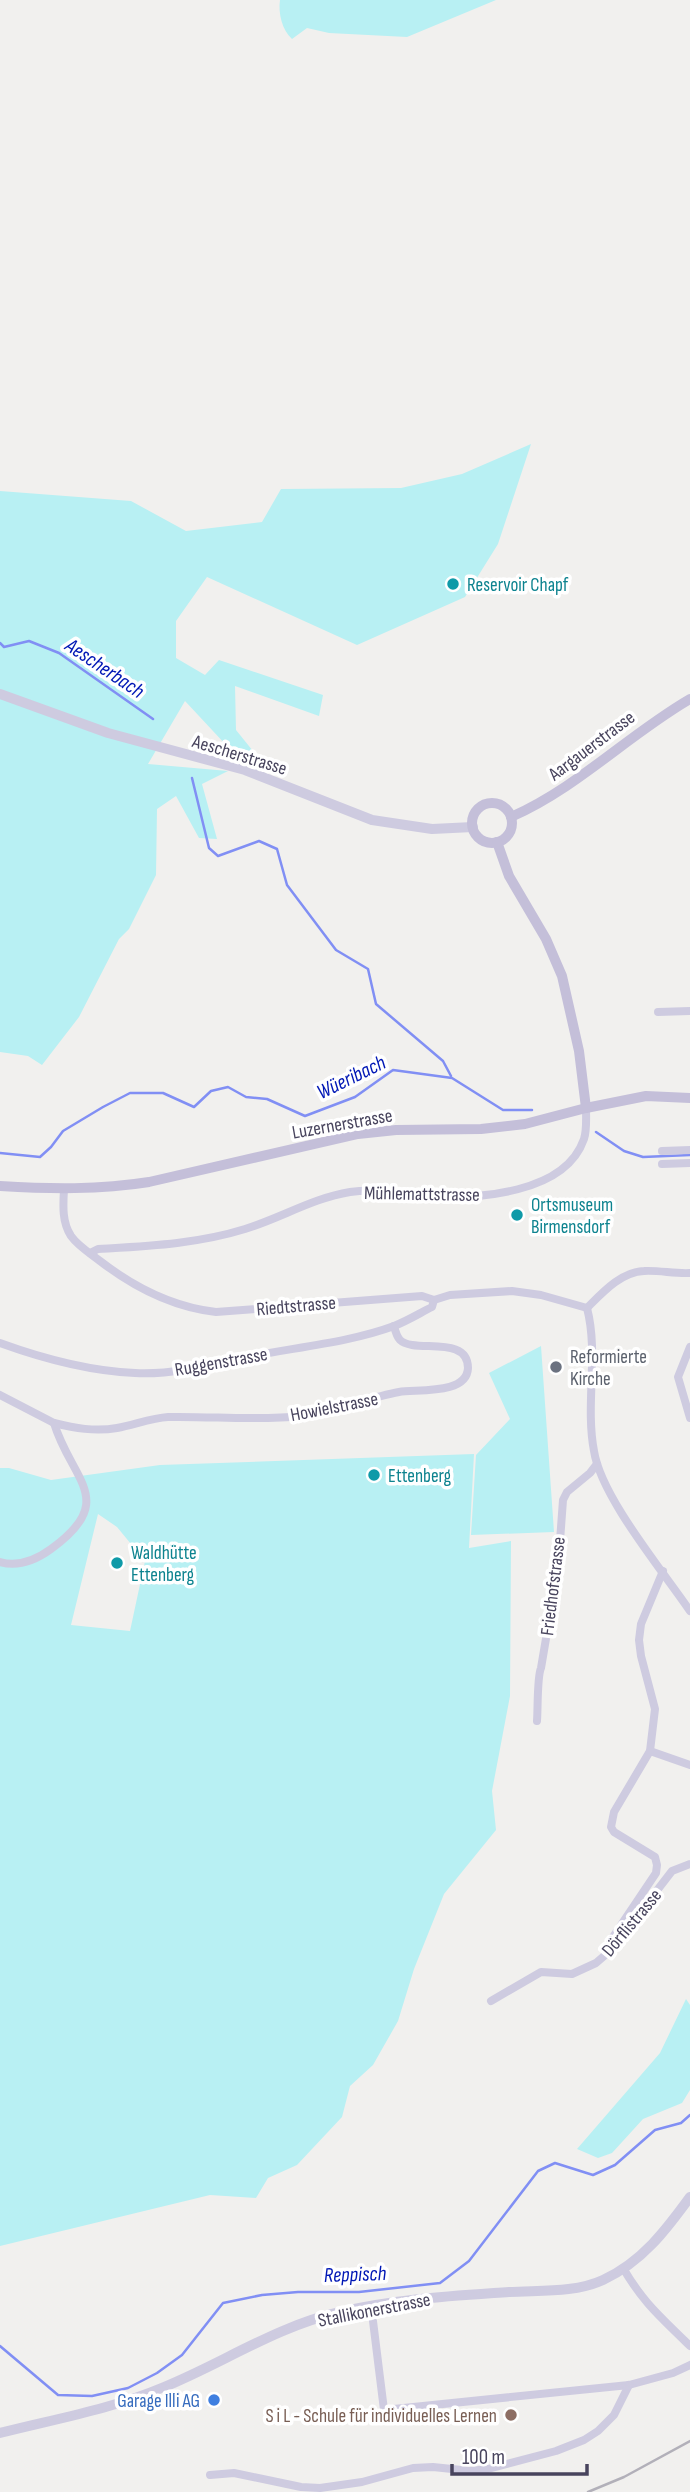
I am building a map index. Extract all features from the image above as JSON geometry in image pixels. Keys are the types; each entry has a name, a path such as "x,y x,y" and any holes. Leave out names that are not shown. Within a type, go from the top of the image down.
{"main road":[{"name":"Aargauerstrasse","path":"511,817 556,794 647,725 690,699"},
{"path":"485,805 501,805 511,817 509,833 497,842 482,840 473,827 474,816 485,805"},
{"path":"497,842 509,876 546,939 562,976 579,1051 586,1108"},
{"name":"Luzernerstrasse","path":"0,1186 64,1189 119,1187 358,1134 396,1130 481,1129 525,1124 646,1096 690,1098"}],"street":[{"name":"Aescherstrasse","path":"0,694 108,733 245,770 372,820 432,829 473,827"},
{"path":"658,1012 690,1011"},
{"name":"Mühlemattstrasse","path":"90,1253 98,1249 176,1244 213,1237 246,1229 320,1199 349,1192 375,1190 459,1196 493,1194 543,1182 569,1163 580,1148 585,1132 586,1108"},
{"path":"662,1151 690,1150"},
{"path":"662,1164 690,1163"},
{"name":"Riedtstrasse","path":"64,1189 65,1224 72,1238 140,1288 164,1301 191,1309 216,1312 422,1296 434,1300 450,1295 513,1291 541,1295 587,1308"},
{"path":"690,1273 643,1271 629,1274 587,1308 592,1328 591,1434 597,1464 616,1503 690,1611"},
{"name":"Ruggenstrasse","path":"0,1343 44,1359 95,1370 139,1373 198,1367 362,1335 394,1326 432,1307 434,1300"},
{"name":"Howielstrasse","path":"54,1423 82,1430 114,1429 164,1417 301,1416 399,1392 449,1388 460,1383 466,1376 467,1361 460,1352 447,1347 407,1344 400,1340 394,1326"},
{"path":"690,1348 678,1377 690,1418"},
{"path":"0,1395 54,1423 57,1435 87,1491 84,1516 67,1537 31,1561 8,1564 0,1562"},
{"name":"Friedhofstrasse","path":"537,1721 540,1685 538,1675 558,1568 561,1508 567,1492 597,1464"},
{"path":"609,1943 656,1873 655,1857 614,1832 611,1827 614,1811 650,1751 655,1709 639,1640 641,1623 663,1571"},
{"path":"650,1751 690,1765"},
{"name":"Dörflistrasse","path":"491,2001 541,1972 572,1974 596,1963 611,1950 672,1871 690,1864"},
{"name":"Stallikonerstrasse","path":"0,2433 147,2393 276,2334 319,2318 371,2305 435,2297 579,2288 602,2281 634,2262 656,2241 690,2197"},
{"path":"623,2269 637,2293 657,2317 690,2346"},
{"path":"371,2305 384,2410 629,2385 673,2373 690,2365"},
{"path":"210,2475 234,2473 301,2487 320,2488 362,2482 413,2468 471,2471 488,2469 556,2451 584,2440 614,2415 629,2385"}],"shaded area":[{"path":"280,0 496,0 407,37 329,33 307,28 292,39 282,21"},
{"path":"531,444 498,544 465,597 357,645 207,577 176,621 176,658 205,675 219,660 323,695 319,716 235,686 236,730 266,767 240,760 185,701 148,764 228,771 202,784 217,839 199,838 176,796 157,809 156,875 79,1017 42,1065 28,1056 0,1052 0,491 131,501 186,531 262,522 281,489 401,488 462,474"},
{"path":"541,1346 554,1532 471,1535 476,1455 510,1419 489,1373"},
{"path":"474,1454 469,1548 511,1541 510,1696 492,1791 496,1830 444,1894 414,1969 398,2021 373,2065 350,2086 342,2117 297,2165 268,2178 256,2198 210,2195 0,2246 0,1468 51,1480 160,1465","holes":["98,1514 117,1527 145,1561 130,1631 71,1625"]},
{"path":"686,1999 690,2005 690,2090 682,2103 643,2119 612,2153 598,2158 577,2149 660,2053"}],"waterway":[{"name":"Aescherbach","path":"0,643 4,647 29,641 59,653 153,719"},
{"name":"Aescherbach","path":"192,778 209,848 218,856 259,841 277,849 287,885 336,950 368,969 376,1004 443,1061 451,1076"},
{"name":"Wüeribach","path":"0,1153 40,1157 63,1131 130,1093 163,1093 194,1107 211,1091 228,1087 246,1097 267,1099 305,1116 355,1097 393,1070 452,1078 503,1110 532,1110"},
{"name":"Wüeribach","path":"596,1132 624,1151 643,1157 690,1155"},
{"name":"Reppisch","path":"0,2346 58,2395 92,2396 128,2388 157,2373 182,2355 223,2303 262,2295 359,2292 440,2283 469,2261 538,2171 555,2163 593,2175 615,2165 655,2130 681,2123 690,2115"}],"railway":[{"path":"588,2492 624,2477 690,2441"}],"place":[{"name":"Reservoir Chapf","path":"453,584"},
{"name":"Ortsmuseum Birmensdorf","path":"517,1215"},
{"name":"Reformierte Kirche","path":"556,1367"},
{"name":"Ettenberg","path":"374,1475"},
{"name":"Waldhütte Ettenberg","path":"117,1563"},
{"name":"Garage Illi AG","path":"214,2400"},
{"name":"S i L - Schule für individuelles Lernen","path":"511,2415"}]}
